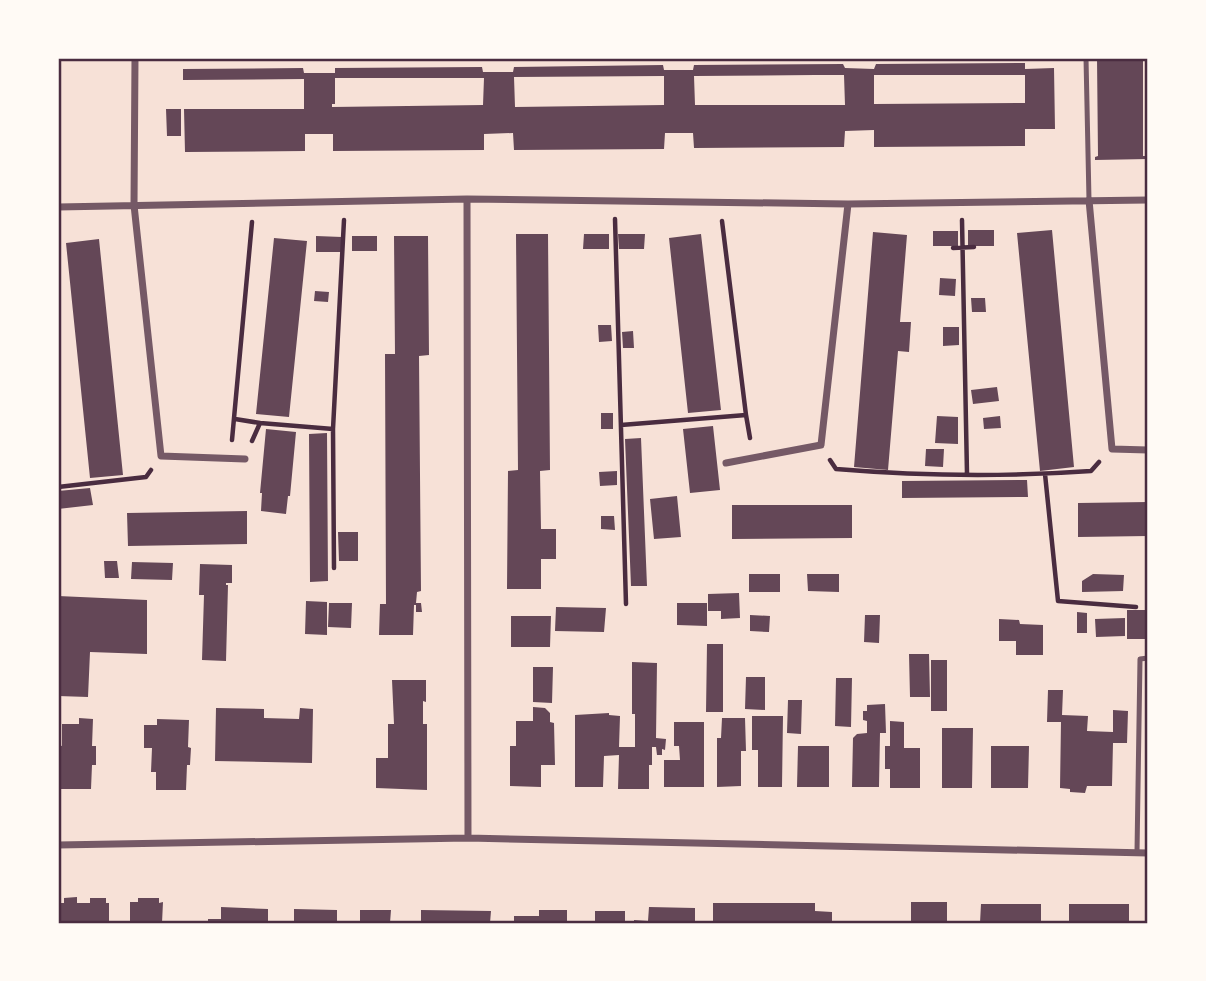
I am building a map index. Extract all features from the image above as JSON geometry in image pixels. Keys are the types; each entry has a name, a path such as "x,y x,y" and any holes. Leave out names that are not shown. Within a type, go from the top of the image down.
{"street":[{"path":"135,58 134,205 162,456 245,458"},
{"path":"58,207 467,199 848,204 1148,200"},
{"path":"467,199 468,838"},
{"path":"1089,200 1112,449 1148,450"},
{"path":"726,463 821,445 848,204"},
{"path":"58,845 468,838 1148,853"}],"lane":[{"path":"1086,58 1089,200"},
{"path":"1137,852 1140,659 1148,658"}],"path":[{"path":"334,568 333,429 345,201"},
{"path":"614,201 626,604"},
{"path":"621,425 746,415 720,202"},
{"path":"230,458 254,203"},
{"path":"962,203 967,474"},
{"path":"953,248 974,247"},
{"path":"234,419 333,429"},
{"path":"245,458 260,423"},
{"path":"821,445 836,469 903,474 1045,474 1091,471 1112,449"},
{"path":"58,486 146,477 162,456"},
{"path":"1045,474 1058,601 1136,607"}],"building":[{"path":"1097,58 1143,58 1143,156 1148,156 1148,159 1095,160 1098,156"},
{"path":"1025,63 1025,69 1054,68 1055,129 1025,129 1025,146 874,147 874,130 845,131 844,147 694,148 693,133 665,133 664,149 514,150 513,133 484,134 484,150 333,151 333,134 305,134 305,151 185,152 184,109 304,109 304,79 183,80 183,69 303,68 304,73 335,73 335,68 482,67 483,72 513,72 514,67 663,65 664,70 693,70 694,65 843,64 845,68 874,69 876,64","holes":["844,75 845,105 695,105 694,76","874,75 1025,75 1025,103 874,104","664,76 664,105 515,107 514,77","335,78 484,78 483,105 332,107 332,104 335,104"]},
{"path":"166,109 181,109 181,136 167,136"},
{"path":"968,230 994,230 994,246 968,246"},
{"path":"1052,230 1074,467 1040,471 1017,233"},
{"path":"933,231 958,231 958,246 933,246"},
{"path":"873,232 907,235 900,322 911,322 909,352 898,351 888,470 854,467"},
{"path":"516,234 548,234 550,470 540,471 541,529 556,529 556,559 541,559 541,589 507,589 508,471 518,470"},
{"path":"584,234 609,234 609,249 583,249"},
{"path":"618,234 645,234 644,249 619,249"},
{"path":"701,234 721,410 688,413 669,238"},
{"path":"316,236 342,237 342,252 316,252"},
{"path":"352,236 377,236 377,251 352,251"},
{"path":"394,236 428,236 429,355 419,356 421,591 417,592 416,603 421,603 422,612 416,612 414,605 413,635 379,635 380,604 386,604 385,354 395,354"},
{"path":"274,238 307,241 289,417 256,414"},
{"path":"99,239 123,475 90,478 66,243"},
{"path":"940,278 956,279 955,296 939,295"},
{"path":"315,291 329,292 328,302 314,301"},
{"path":"971,298 985,298 986,312 972,312"},
{"path":"598,325 611,325 612,341 599,342"},
{"path":"943,327 959,327 959,345 943,346"},
{"path":"633,331 634,348 623,348 622,332"},
{"path":"997,387 999,401 973,404 971,390"},
{"path":"601,413 613,413 613,429 601,429"},
{"path":"937,416 958,417 958,444 935,443"},
{"path":"1000,416 1001,428 984,429 983,418"},
{"path":"713,426 720,490 690,493 683,429"},
{"path":"266,429 296,432 286,514 261,511"},
{"path":"327,433 328,581 310,582 309,434"},
{"path":"641,438 647,586 631,586 625,439"},
{"path":"926,449 944,449 943,467 925,466"},
{"path":"617,471 617,485 600,486 599,472"},
{"path":"1027,480 1028,497 902,498 902,481"},
{"path":"90,488 93,505 58,509 58,491"},
{"path":"677,496 681,537 654,539 650,499"},
{"path":"1148,502 1148,536 1078,537 1078,503"},
{"path":"732,505 852,505 852,538 732,539"},
{"path":"247,511 247,544 128,546 127,513"},
{"path":"601,516 614,516 615,530 601,529"},
{"path":"338,532 358,532 358,561 339,561"},
{"path":"104,561 117,561 119,578 105,578"},
{"path":"132,562 173,563 172,580 131,579"},
{"path":"200,564 232,565 232,583 226,583 226,661 202,660 204,595 199,595"},
{"path":"749,574 780,574 780,592 749,592"},
{"path":"807,574 839,574 839,592 808,591"},
{"path":"1093,574 1124,575 1123,591 1082,592 1082,581"},
{"path":"739,593 740,618 721,619 721,611 708,611 708,594"},
{"path":"58,596 147,600 147,654 90,652 88,697 58,696"},
{"path":"306,601 327,602 327,635 305,634"},
{"path":"329,603 352,603 351,628 328,627"},
{"path":"677,603 707,603 707,626 677,625"},
{"path":"556,607 606,608 604,632 555,631"},
{"path":"1127,610 1148,610 1148,639 1127,639"},
{"path":"1077,612 1087,613 1087,633 1077,633"},
{"path":"750,615 770,616 769,632 750,631"},
{"path":"865,615 880,615 879,643 864,642"},
{"path":"511,616 551,616 550,647 511,647"},
{"path":"1125,618 1125,636 1096,637 1095,619"},
{"path":"999,619 1019,620 1020,624 1043,625 1043,655 1016,655 1016,641 999,641"},
{"path":"707,644 723,644 723,712 706,712"},
{"path":"909,654 929,654 930,697 910,697"},
{"path":"931,660 947,660 947,711 931,711"},
{"path":"632,662 657,663 656,738 666,739 662,755 657,755 656,747 652,747 649,789 618,789 619,755 604,756 603,787 575,787 575,715 609,713 620,716 619,747 635,747"},
{"path":"533,667 553,667 552,703 533,702"},
{"path":"746,677 765,677 765,710 745,709"},
{"path":"836,678 852,678 851,727 835,726"},
{"path":"392,680 426,680 423,724 427,724 427,790 376,788 376,758 388,758 388,724 394,724"},
{"path":"1048,690 1063,690 1062,715 1088,716 1087,731 1113,732 1113,710 1128,711 1127,743 1113,743 1112,786 1087,786 1085,793 1060,788 1061,722 1047,722"},
{"path":"788,700 802,700 801,734 787,733"},
{"path":"885,704 886,733 880,733 879,787 852,787 853,738 857,734 867,733 867,721 863,720 863,711 867,711 867,705"},
{"path":"533,707 545,708 550,713 550,722 554,723 555,765 541,765 541,787 510,786 510,746 516,746 516,721 533,721"},
{"path":"216,708 264,709 264,718 299,719 300,708 313,709 312,763 215,761"},
{"path":"752,716 783,716 782,787 758,787 758,750 752,750"},
{"path":"79,718 93,719 92,746 96,746 96,765 92,765 91,789 61,789 58,745 62,746 62,724 79,724"},
{"path":"722,718 745,718 746,751 741,751 741,786 717,787 717,738 721,738"},
{"path":"157,719 189,720 188,747 191,748 186,790 156,790 156,772 151,772 152,748 144,748 144,725 157,725"},
{"path":"890,721 904,722 904,748 920,748 920,788 890,788 890,769 885,769 885,746 890,746"},
{"path":"674,722 704,722 704,787 664,787 664,760 680,760 679,746 674,746"},
{"path":"942,728 973,728 972,788 942,788"},
{"path":"798,746 829,746 829,787 797,787"},
{"path":"991,746 1029,746 1028,788 991,788"},
{"path":"77,897 77,903 90,903 90,898 106,898 106,903 109,903 109,923 59,923 59,903 64,903 64,898"},
{"path":"138,898 159,898 159,903 163,902 162,923 130,923 130,902 138,902"},
{"path":"911,902 947,902 947,923 911,923"},
{"path":"713,903 815,903 815,911 832,912 832,923 713,923"},
{"path":"981,904 1041,904 1041,923 980,923"},
{"path":"1069,904 1129,904 1129,923 1069,923"},
{"path":"221,907 268,909 268,923 208,923 208,919 221,919"},
{"path":"649,907 695,908 695,923 634,923 634,920 648,921"},
{"path":"294,909 337,910 337,923 294,923"},
{"path":"360,910 391,910 390,923 360,923"},
{"path":"421,910 491,911 490,923 421,923"},
{"path":"539,910 567,910 567,923 514,923 514,916 539,916"},
{"path":"595,911 625,911 625,923 595,923"}]}
